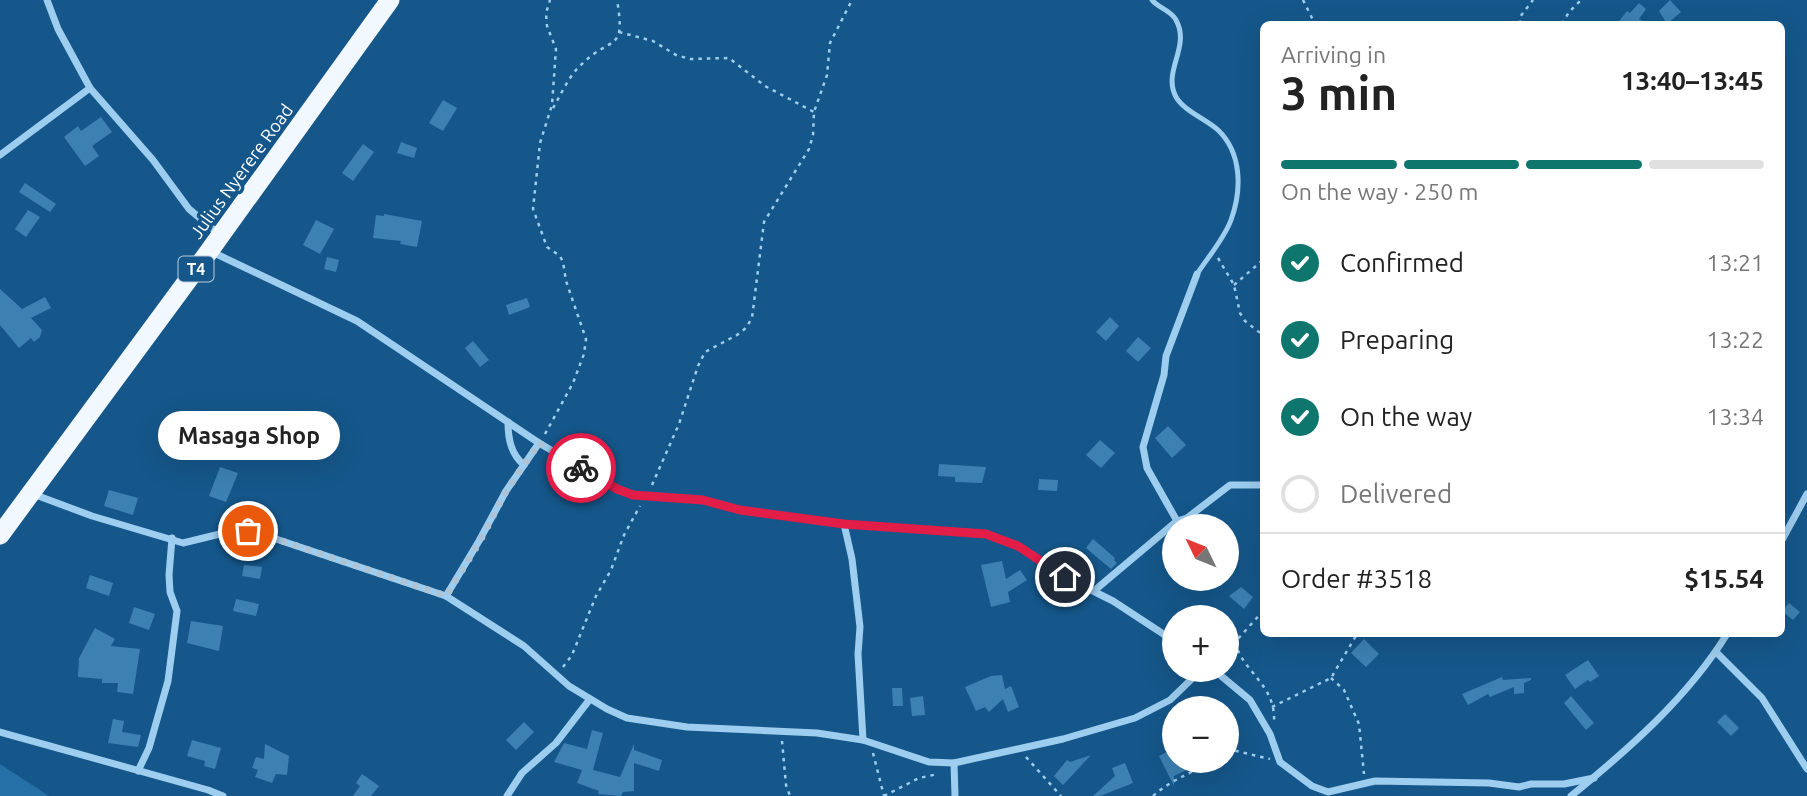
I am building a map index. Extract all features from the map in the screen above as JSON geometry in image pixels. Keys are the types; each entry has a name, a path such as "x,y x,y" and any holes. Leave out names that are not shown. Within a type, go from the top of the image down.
{"highway":[{"name":"Julius Nyerere Road","path":"0,535 390,0"}],"street":[{"path":"47,0 58,29 90,88 153,160 215,242 357,321 539,443 617,489 633,495 703,500 740,510 844,524 986,534 1018,546 1065,577 1095,590 1162,633"},
{"path":"0,155 90,88"},
{"path":"1173,514 1147,468 1143,447 1164,376 1166,356 1197,274"},
{"path":"508,422 509,444 524,465"},
{"path":"446,596 480,541 506,491 539,443"},
{"path":"1192,514 1230,485 1260,485"},
{"path":"33,493 92,516 183,543 215,534 248,531 446,596 524,646 569,686 627,718 687,727 817,733 867,742 929,762 954,766 1135,718 1170,700 1189,682"},
{"path":"1785,534 1807,494"},
{"path":"844,524 852,559 860,627 858,654 867,742"},
{"path":"1095,590 1162,534"},
{"path":"138,771 149,748 168,681 177,611 170,592 172,538"},
{"path":"1572,796 1631,748 1716,652 1725,637"},
{"path":"1716,652 1762,698 1807,769"},
{"path":"1228,682 1250,700 1271,738 1280,762 1312,786 1328,792 1368,783 1424,781 1448,784 1489,783 1519,787 1531,784 1564,784 1594,778"},
{"path":"507,796 522,773 556,743 590,699"},
{"path":"0,732 223,796"},
{"path":"954,766 955,796"}],"lane":[{"path":"1152,0 1176,19 1179,29 1181,49 1172,73 1177,99 1223,135 1237,161 1238,182 1231,220 1197,274"}],"path":[{"path":"550,0 546,13 547,26 555,49 551,111"},
{"path":"539,443 573,383 584,354 586,338 566,281 563,262 560,256 547,247 533,209 540,144 551,111 574,72 584,61 613,45 619,32 617,0"},
{"path":"557,675 572,655 636,510 648,496 679,424 705,352 737,335 746,328 752,318 764,222 809,149 814,112 827,75 830,43 852,0"},
{"path":"1303,0 1314,21"},
{"path":"1521,21 1520,17 1534,0"},
{"path":"1564,21 1581,0"},
{"path":"619,32 653,41 676,55 690,59 729,58 765,86 814,112"},
{"path":"1213,249 1234,285 1240,313 1245,321 1260,333"},
{"path":"1234,285 1260,262"},
{"path":"1239,638 1260,614"},
{"path":"1272,707 1331,678 1355,637"},
{"path":"1239,654 1262,681 1272,707 1274,718 1271,738"},
{"path":"1331,678 1344,690 1359,724 1363,771 1368,783"},
{"path":"781,731 783,763 790,796"},
{"path":"867,742 884,796 919,778 954,766"},
{"path":"1020,749 1060,796"},
{"path":"1239,752 1280,762"},
{"path":"1153,796 1169,781 1188,773"}],"shaded area":[{"path":"0,764 49,796 0,796"}],"building":[{"path":"1670,0 1681,12 1670,21 1665,21 1659,11"},
{"path":"1639,3 1646,9 1639,19 1642,21 1619,21 1627,11 1630,13"},
{"path":"443,100 457,108 443,131 429,123"},
{"path":"101,117 112,132 92,146 99,156 85,166 64,137 78,126 81,131"},
{"path":"401,142 417,148 414,158 397,153"},
{"path":"363,144 374,152 353,181 342,173"},
{"path":"25,183 56,204 50,212 19,192"},
{"path":"28,210 40,217 26,237 15,229"},
{"path":"376,215 422,221 417,247 400,244 401,241 373,238"},
{"path":"316,220 334,229 320,254 303,245"},
{"path":"327,257 339,260 336,272 324,269"},
{"path":"0,289 22,309 45,297 51,308 31,318 42,330 40,337 34,342 31,338 19,348 0,325"},
{"path":"527,298 530,307 509,315 506,305"},
{"path":"1110,317 1119,326 1106,341 1096,332"},
{"path":"1138,337 1151,348 1138,362 1126,351"},
{"path":"473,341 489,360 480,367 465,348"},
{"path":"1168,426 1186,445 1172,458 1155,438"},
{"path":"1100,440 1115,453 1101,468 1086,455"},
{"path":"939,464 986,467 982,483 955,482 955,477 938,476"},
{"path":"220,467 238,473 226,502 209,496"},
{"path":"1039,479 1058,480 1057,491 1038,490"},
{"path":"109,490 138,498 133,515 104,506"},
{"path":"1093,539 1115,558 1117,563 1111,569 1086,548"},
{"path":"1002,561 1006,579 1020,570 1027,580 1008,592 1010,602 991,607 981,565"},
{"path":"244,565 262,567 260,579 242,576"},
{"path":"90,575 113,583 109,596 86,588"},
{"path":"1241,587 1253,597 1244,609 1229,596 1239,592"},
{"path":"236,599 259,604 256,616 233,611"},
{"path":"1789,603 1800,612 1793,620 1785,613 1785,608"},
{"path":"134,607 155,614 149,630 129,623"},
{"path":"191,621 223,626 219,651 187,643"},
{"path":"95,628 115,639 111,646 140,649 133,694 117,692 118,683 102,683 102,679 78,677 79,658"},
{"path":"1364,639 1379,654 1366,667 1351,653"},
{"path":"1588,660 1599,676 1575,689 1565,675"},
{"path":"1002,675 1005,689 1011,686 1019,707 1008,712 1003,699 989,712 985,707 976,711 965,687 991,676"},
{"path":"1502,677 1503,680 1531,680 1524,683 1524,693 1514,694 1514,687 1490,697 1488,694 1468,705 1462,694"},
{"path":"892,688 902,688 903,706 893,706"},
{"path":"923,696 925,715 912,716 910,698"},
{"path":"1571,696 1594,723 1586,730 1564,703"},
{"path":"1725,714 1739,728 1731,736 1717,722"},
{"path":"113,719 124,721 122,732 141,735 138,747 108,743"},
{"path":"524,722 534,732 516,750 506,740"},
{"path":"592,730 603,733 593,770 620,777 634,744 634,750 662,760 659,771 634,763 634,791 623,792 621,796 598,794 599,791 577,783 582,770 554,762 564,743 587,749"},
{"path":"192,740 221,748 215,769 204,766 205,761 187,756"},
{"path":"265,744 289,756 287,775 276,774 272,783 255,777 258,770 252,768 256,757 264,759"},
{"path":"1091,755 1063,785 1054,776 1067,760 1070,762"},
{"path":"1125,763 1133,783 1100,796 1093,796 1115,776 1112,768"},
{"path":"1168,773 1180,773 1174,776 1174,786"},
{"path":"362,774 379,786 371,796 353,796 360,786 356,783"}],"way so far":[{"path":"248,531 446,596 480,541 506,491 539,443 581,468"}],"place":[{"name":"Masaga Shop","path":"248,531"}],"route":[{"path":"581,468 633,495 703,500 740,510 844,524 986,534 1018,546 1065,577"}]}
